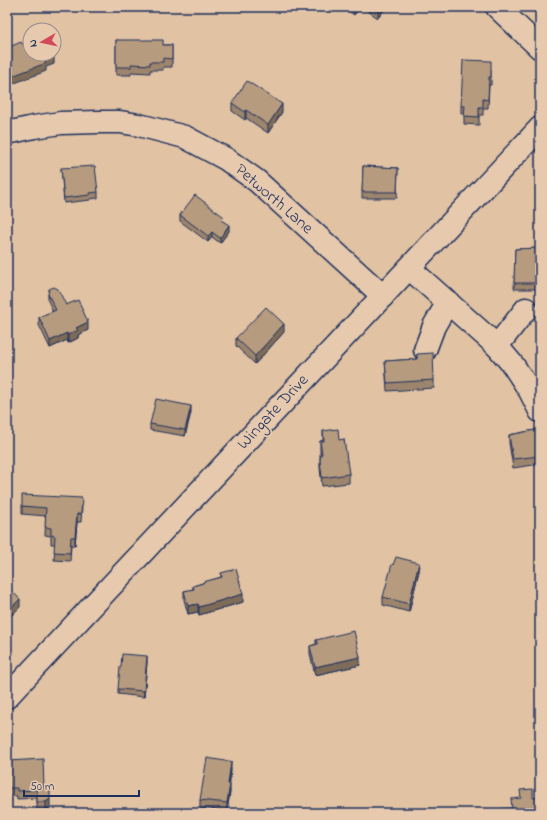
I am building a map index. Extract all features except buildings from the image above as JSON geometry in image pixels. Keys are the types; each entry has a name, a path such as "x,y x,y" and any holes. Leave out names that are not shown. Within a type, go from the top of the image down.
{"street":[{"path":"497,7 540,48"},
{"name":"Petworth Lane","path":"7,133 34,126 54,124 120,122 185,137 226,159 257,181 383,296"},
{"name":"Wingate Drive","path":"7,697 540,128"},
{"path":"409,268 497,346 513,365 530,391 540,411"},
{"path":"425,350 434,326 448,302"},
{"path":"497,346 526,309"}]}
